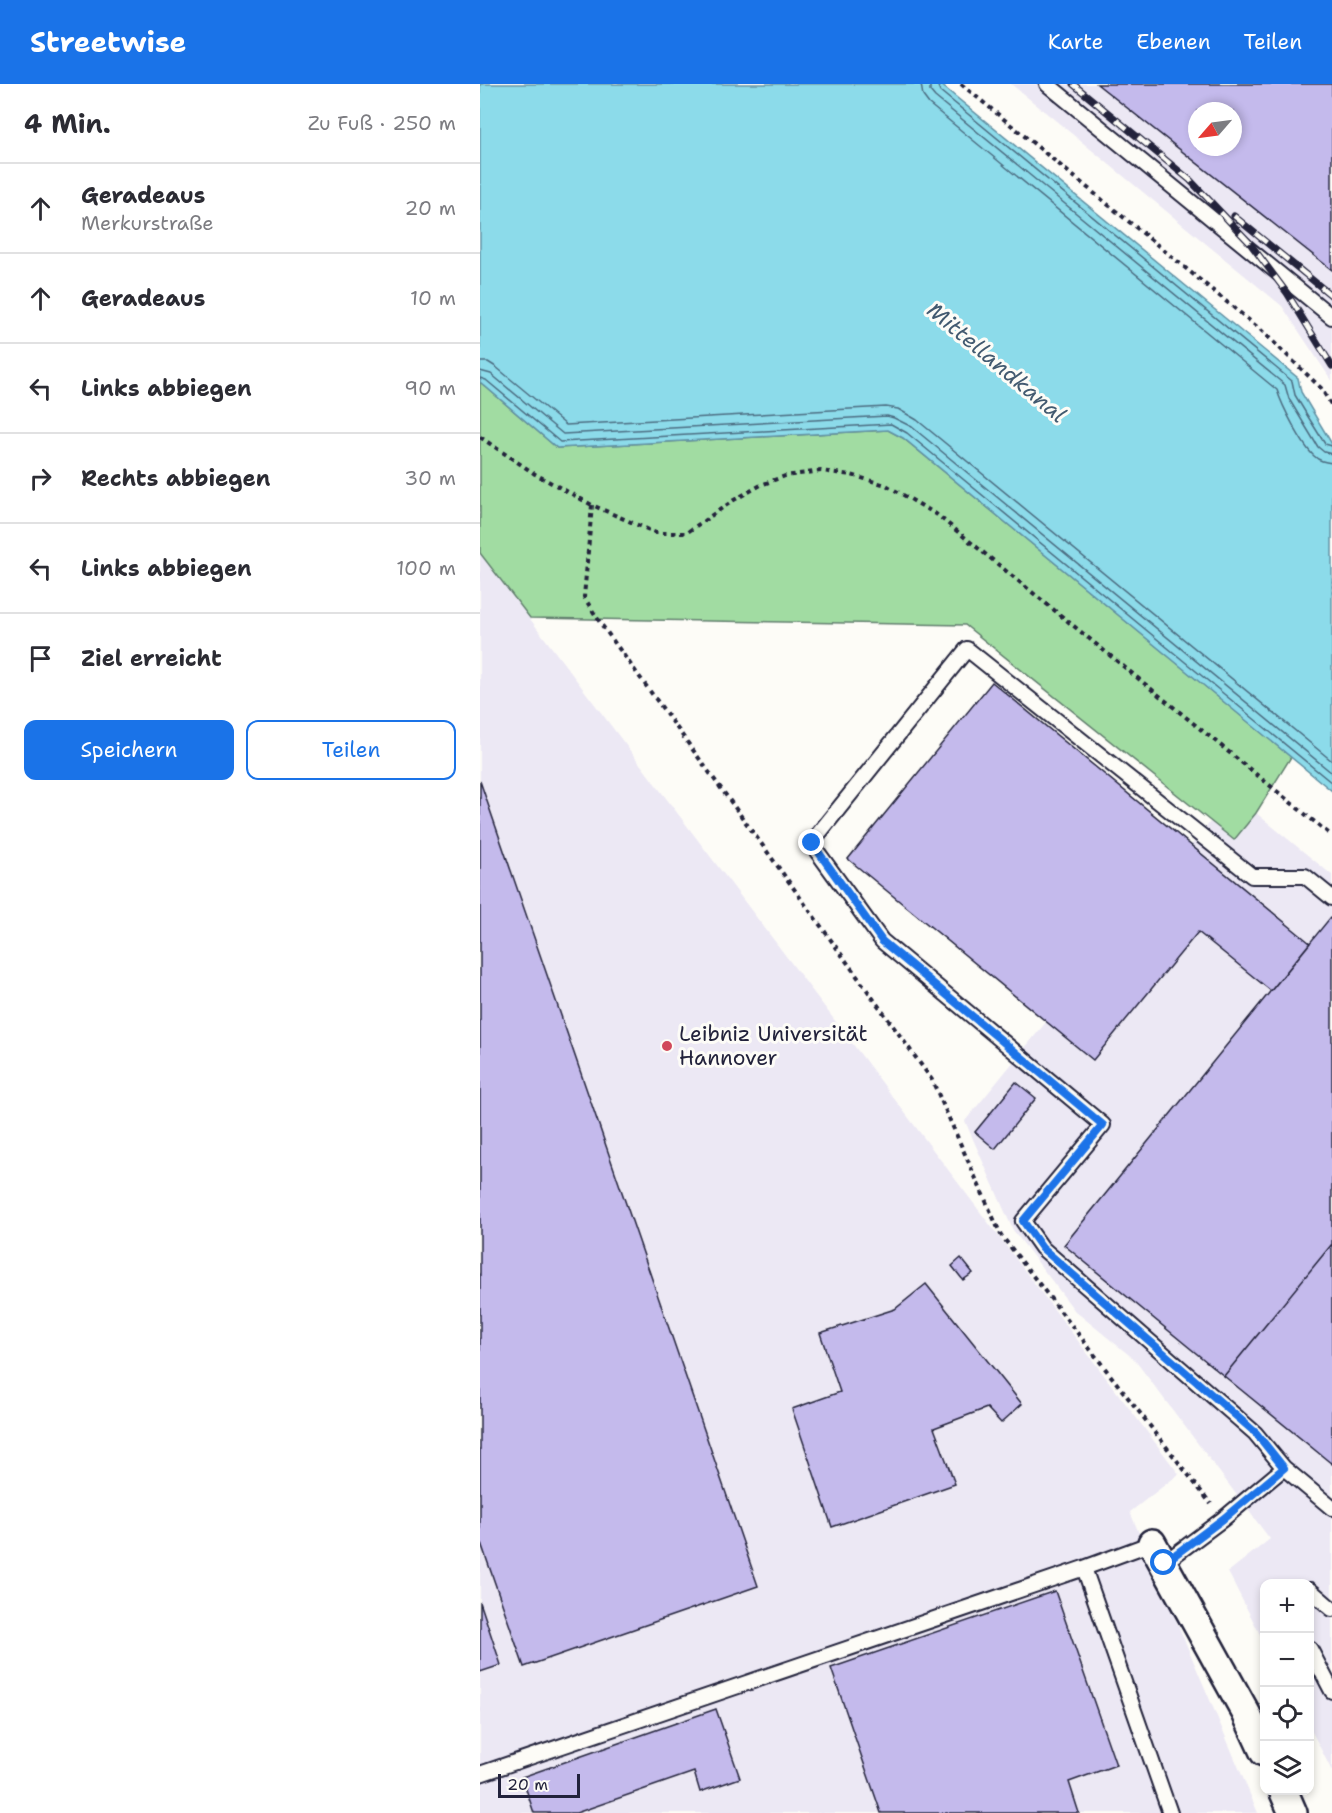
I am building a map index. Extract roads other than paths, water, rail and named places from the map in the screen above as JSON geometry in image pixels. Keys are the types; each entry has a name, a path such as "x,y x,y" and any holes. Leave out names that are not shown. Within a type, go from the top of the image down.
{"street":[{"path":"1158,1553 1246,1713 1260,1743"},
{"path":"1285,1795 1293,1813"}],"lane":[{"path":"1047,84 1332,317"},
{"path":"1332,898 1305,876 1252,876 967,649 812,843 882,941 1103,1125 1023,1221 1042,1248 1256,1433 1284,1468 1332,1508"},
{"path":"480,1774 1084,1568 1158,1553 1223,1519 1284,1468"},
{"path":"1084,1568 1170,1813"},
{"path":"1314,1593 1332,1609"},
{"path":"1314,1657 1332,1691"}],"water":[{"name":"Mittellandkanal","path":"480,84 940,84 1298,378 1301,392 1332,444 1332,791 903,438 888,430 557,448 480,382"}],"railway":[{"path":"1073,84 1190,180 1249,242 1287,293 1332,366"},
{"path":"1234,216 1332,296"}],"place":[{"name":"Leibniz Universität Hannover","path":"667,1046"}]}
